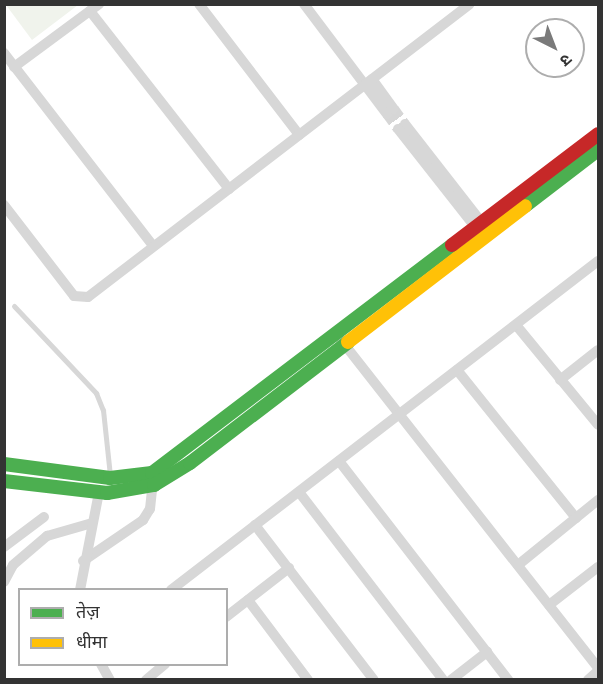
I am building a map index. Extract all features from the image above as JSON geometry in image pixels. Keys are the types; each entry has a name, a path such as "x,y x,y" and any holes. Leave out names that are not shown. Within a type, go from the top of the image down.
{"street":[{"path":"199,4 299,135"},
{"path":"304,4 390,111"},
{"path":"4,205 74,296 80,300 470,4"},
{"path":"14,67 94,8 229,189"},
{"path":"4,53 153,246"},
{"path":"402,126 482,230"},
{"path":"4,481 99,492 153,479 190,463 341,340 482,230 598,134"},
{"path":"482,230 598,150"},
{"path":"174,588 598,261"},
{"path":"516,325 598,425"},
{"path":"341,340 598,670 588,680"},
{"path":"561,380 598,350"},
{"path":"457,370 576,519"},
{"path":"339,461 508,680"},
{"path":"4,464 110,478 153,479"},
{"path":"82,561 143,520 153,479"},
{"path":"80,588 82,561 99,492"},
{"path":"299,492 443,680"},
{"path":"518,565 598,500"},
{"path":"4,547 44,517"},
{"path":"4,582 21,557 47,536 92,523"},
{"path":"255,525 374,680"},
{"path":"549,605 598,567"},
{"path":"228,615 289,568"},
{"path":"248,600 308,680"},
{"path":"451,680 487,652"},
{"path":"146,680 163,666"}],"lane":[{"path":"14,306 96,393 103,410 110,478"}],"shaded area":[{"path":"6,5 78,5 32,40"}],"tunnel":[{"path":"394,109 405,124"},
{"path":"387,114 398,129"}],"traffic: fast":[{"path":"525,206 598,150"},
{"path":"4,464 110,478 152,473 452,245"},
{"path":"4,481 107,493 154,485 190,463 348,342"}],"traffic: slow":[{"path":"348,342 525,206"}],"traffic: jam":[{"path":"452,245 598,134"}]}
